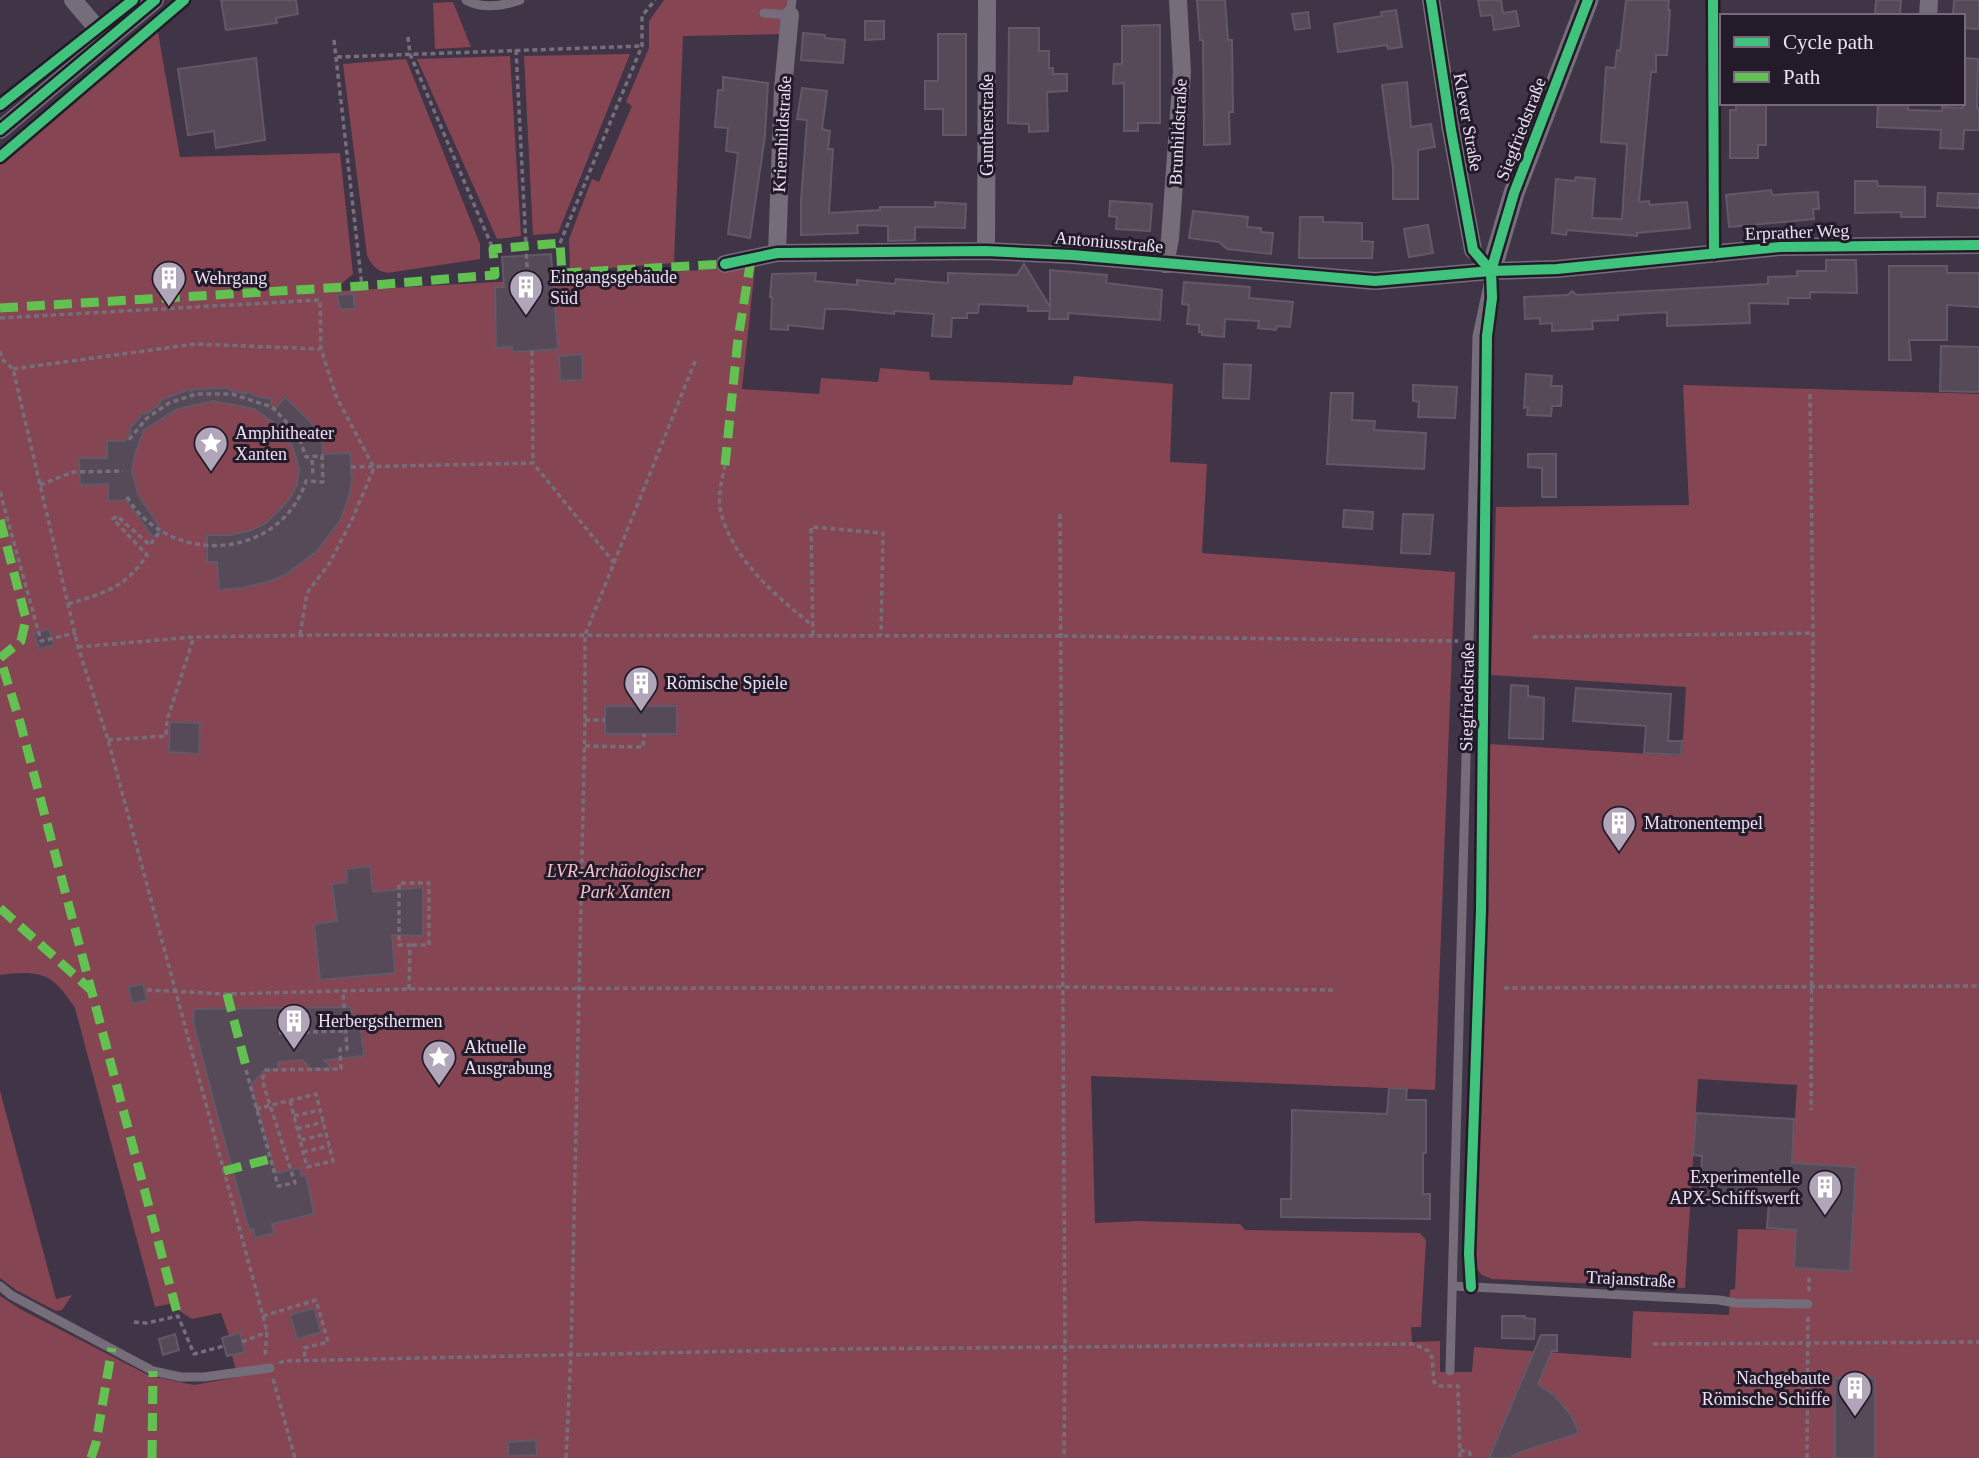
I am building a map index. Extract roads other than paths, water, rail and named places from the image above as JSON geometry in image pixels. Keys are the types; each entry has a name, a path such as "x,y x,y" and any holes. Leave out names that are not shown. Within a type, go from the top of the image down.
{"street":[{"path":"73,0 107,40"},
{"path":"0,130 155,0"},
{"name":"Guntherstraße","path":"986,251 987,0"},
{"name":"Brunhildstraße","path":"1165,264 1170,239 1182,72 1178,0"},
{"name":"Klever Straße","path":"1431,0 1473,250"},
{"name":"Siegfriedstraße","path":"1491,271 1514,193 1588,0"},
{"name":"Kriemhildstraße","path":"777,253 783,88 791,8"},
{"name":"Erprather Weg","path":"1491,271 1557,269 1780,247 1979,245"},
{"name":"Antoniusstraße","path":"725,264 777,253 986,251 1072,255 1375,281 1491,271"}],"lane":[{"path":"466,0 483,6 509,4 520,0"},
{"path":"764,13 791,8"},
{"name":"Siegfriedstraße","path":"1450,1371 1477,336 1491,271"},
{"path":"0,1286 153,1371 181,1377 204,1377 270,1368"},
{"name":"Trajanstraße","path":"1453,1286 1736,1303 1808,1304"}],"place":[{"name":"Wehrgang","path":"169,308"},
{"name":"Eingangsgebäude Süd","path":"526,317"},
{"name":"Amphitheater Xanten","path":"211,473"},
{"name":"Römische Spiele","path":"641,713"},
{"name":"Matronentempel","path":"1619,853"},
{"name":"Herbergsthermen","path":"294,1051"},
{"name":"Aktuelle Ausgrabung","path":"439,1087"},
{"name":"Experimentelle APX-Schiffswerft","path":"1825,1217"},
{"name":"Nachgebaute Römische Schiffe","path":"1855,1418"}],"park label":[{"name":"LVR-Archäologischer Park Xanten","path":"625,882"}]}
